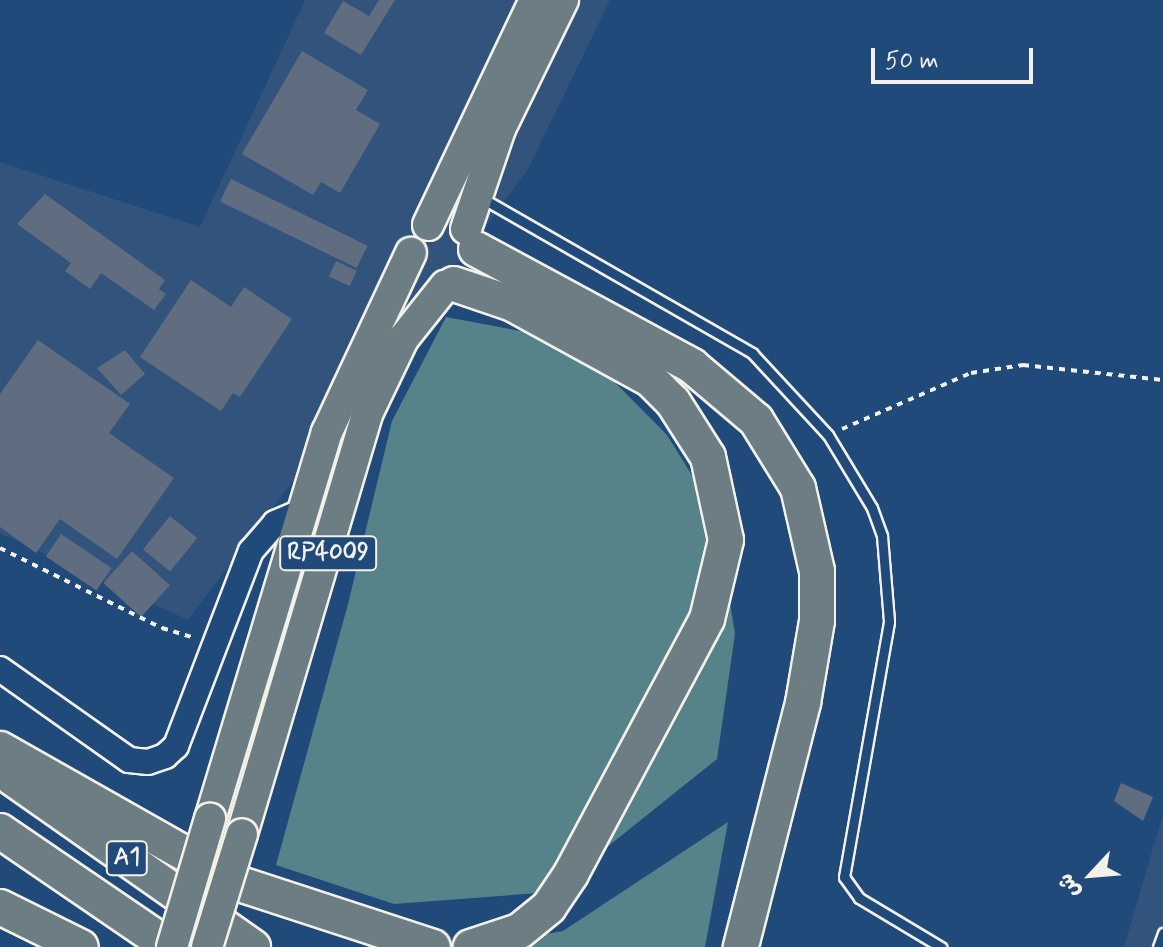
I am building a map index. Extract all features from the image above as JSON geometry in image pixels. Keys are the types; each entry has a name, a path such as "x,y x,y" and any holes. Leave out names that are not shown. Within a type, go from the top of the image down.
{"highway":[{"path":"471,239 692,366 756,420 798,488 817,571 817,621 803,703 741,947"},
{"path":"450,285 513,304 651,380 680,411 708,457 726,540 707,619 571,874 549,907 519,931 471,947"},
{"path":"0,749 237,883 433,947"},
{"name":"A1","path":"0,769 253,947"},
{"name":"A1","path":"0,831 171,947"},
{"path":"0,907 81,947"}],"main road":[{"name":"RP4009","path":"171,947 327,432 411,253 415,237 428,225 535,0"},
{"name":"RP4009","path":"207,947 368,412 403,339 450,285 471,271 476,194 500,129 563,0"},
{"path":"428,225 448,220 471,239"},
{"path":"411,253 417,273 450,285"}],"street":[{"path":"0,669 129,760 148,762 176,746 263,533 305,510"}],"lane":[{"path":"476,194 752,353 828,435 872,508 882,536 889,622 844,877 849,891 941,947"},
{"path":"1158,947 1163,933"}],"path":[{"path":"828,435 971,373 1023,365 1163,380"},
{"path":"0,548 162,628 215,645"}],"shaded area":[{"path":"305,0 610,0 527,171 188,620 0,533 0,162 200,227"},
{"path":"1163,814 1163,947 1124,947"}],"green space":[{"path":"446,317 574,341 667,435 716,514 735,634 717,759 551,892 394,904 276,865 348,604 392,421"},
{"path":"728,822 705,947 476,947 563,931"}],"building":[{"path":"379,0 395,0 361,55 324,33 343,1 369,16"},
{"path":"302,51 368,90 356,110 380,124 340,193 321,182 313,195 242,154"},
{"path":"231,179 368,246 357,268 220,201"},
{"path":"45,194 165,280 159,289 166,294 154,310 101,273 90,289 65,271 71,263 17,224"},
{"path":"336,261 357,271 350,286 329,276"},
{"path":"191,280 231,307 244,287 292,319 240,397 233,393 221,411 140,357"},
{"path":"38,340 130,404 109,433 174,478 117,559 60,519 36,553 0,527 0,394"},
{"path":"125,350 145,374 121,395 97,368"},
{"path":"170,516 197,538 170,571 143,549"},
{"path":"61,534 112,568 96,590 46,556"},
{"path":"132,551 170,585 141,617 103,583"},
{"path":"1121,783 1153,797 1143,821 1114,801"}]}
